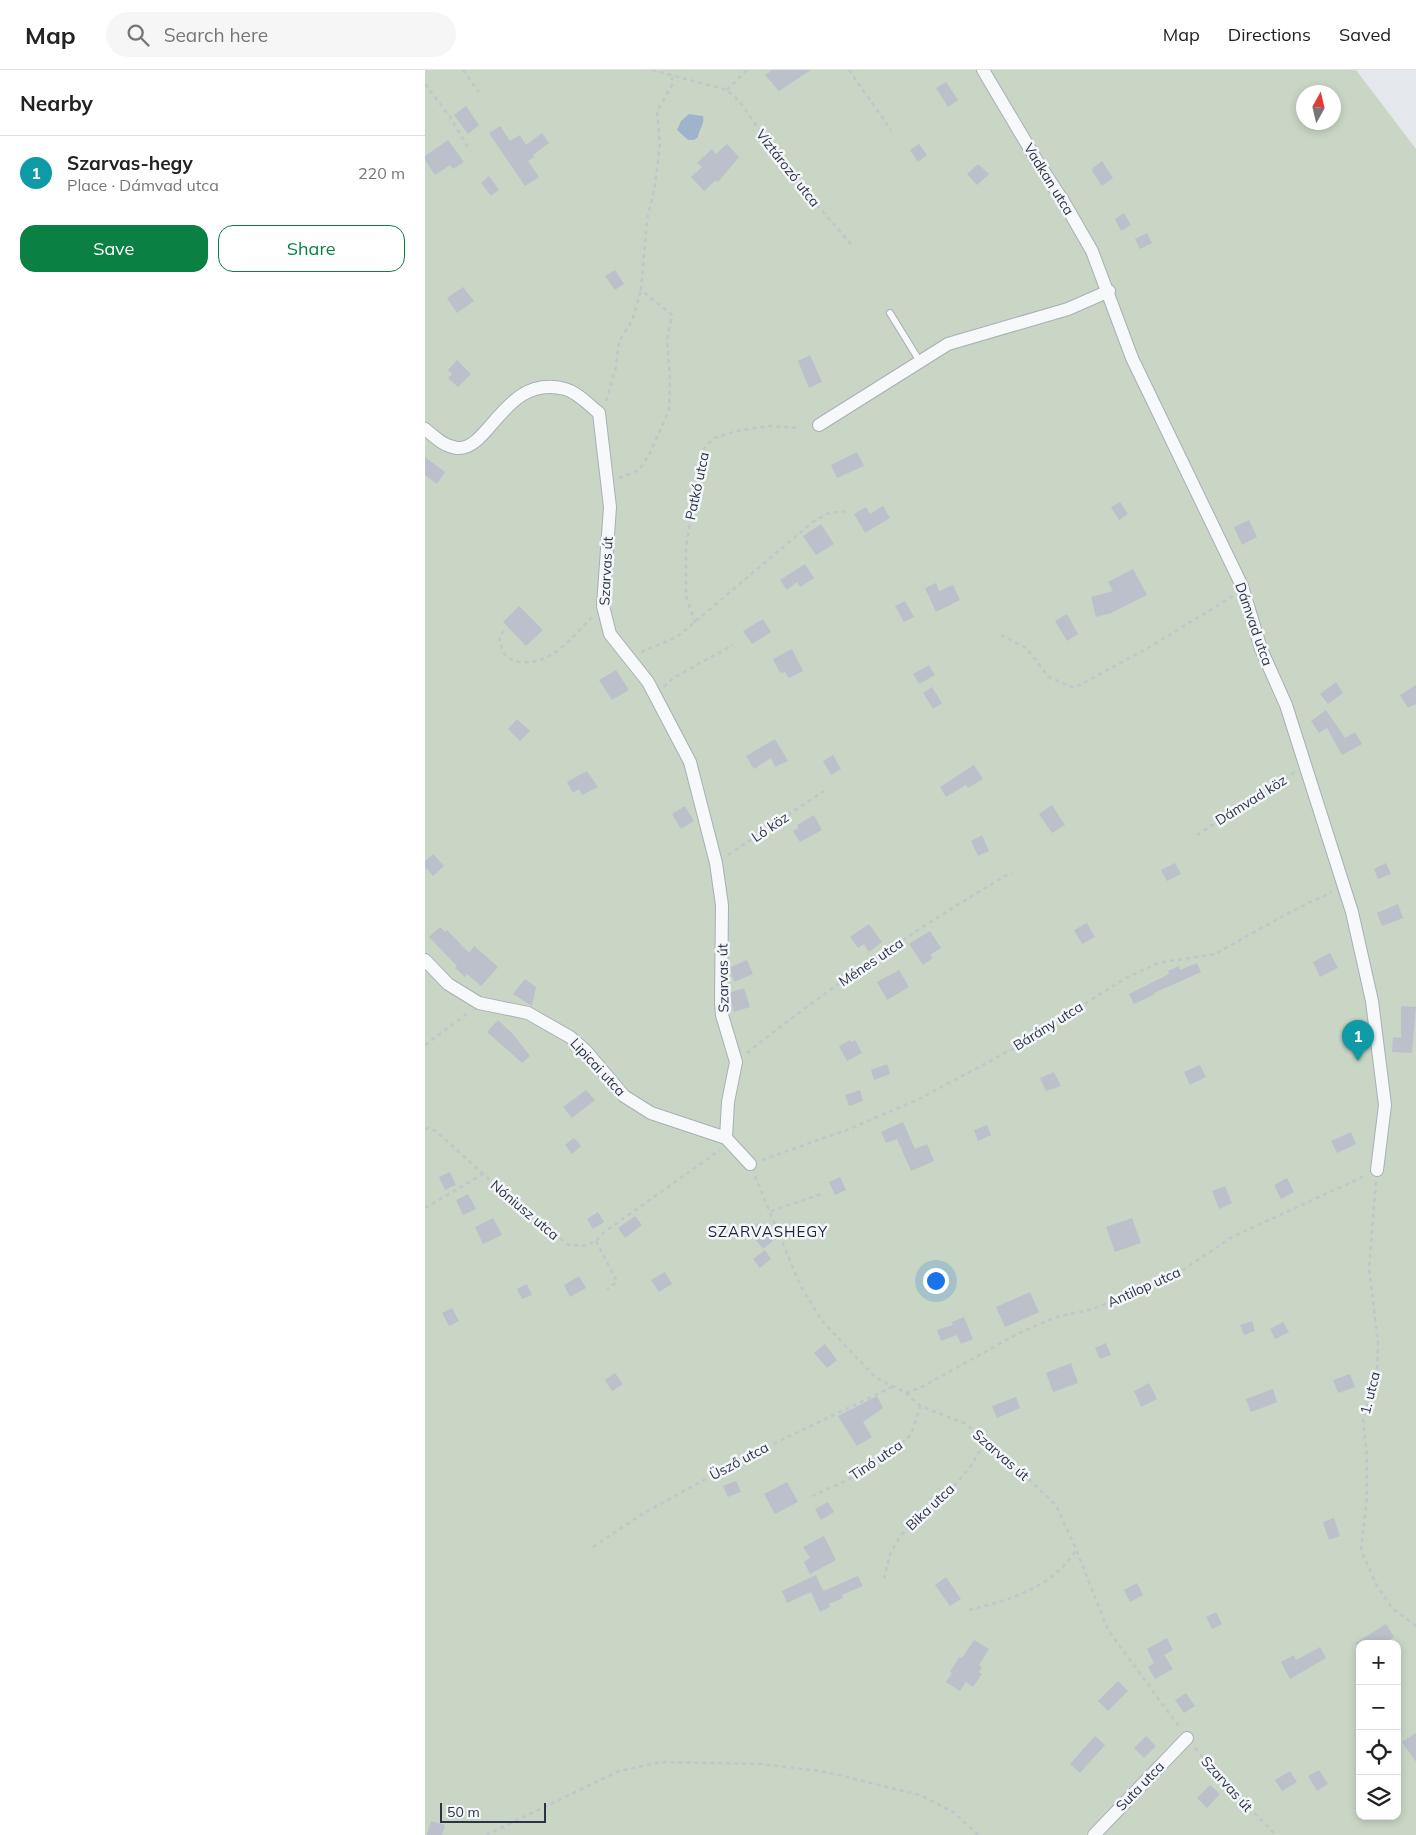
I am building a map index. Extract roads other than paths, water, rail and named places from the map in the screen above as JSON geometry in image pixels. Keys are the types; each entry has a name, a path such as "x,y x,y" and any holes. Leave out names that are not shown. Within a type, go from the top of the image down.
{"street":[{"name":"Vadkan utca","path":"983,70 1092,251 1109,292"},
{"path":"819,425 919,360 948,344 1069,309 1109,292"},
{"name":"Dámvad utca","path":"1109,292 1132,358 1242,586 1261,649 1286,705 1352,912 1372,1001 1385,1105 1377,1170"},
{"name":"Szarvas út","path":"425,429 443,444 459,448 470,444 481,436 506,406 520,395 535,388 566,389 599,413 609,482 610,507 603,606 610,634 656,695 690,762 716,863 721,905 721,1008 736,1062 729,1102 728,1140"},
{"name":"Lipicai utca","path":"425,960 449,984 479,1003 528,1012 570,1037 585,1050 624,1096 651,1113 728,1140"},
{"path":"728,1140 750,1164"},
{"name":"Suta utca","path":"1094,1835 1187,1738"}],"lane":[{"path":"890,313 919,360"}],"water":[{"path":"689,114 703,116 698,137 694,140 688,140 677,130 681,121"}],"place":[{"name":"Szarvas-hegy","path":"1358,1061"}],"district":[{"name":"SZARVASHEGY","path":"768,1232"}]}
